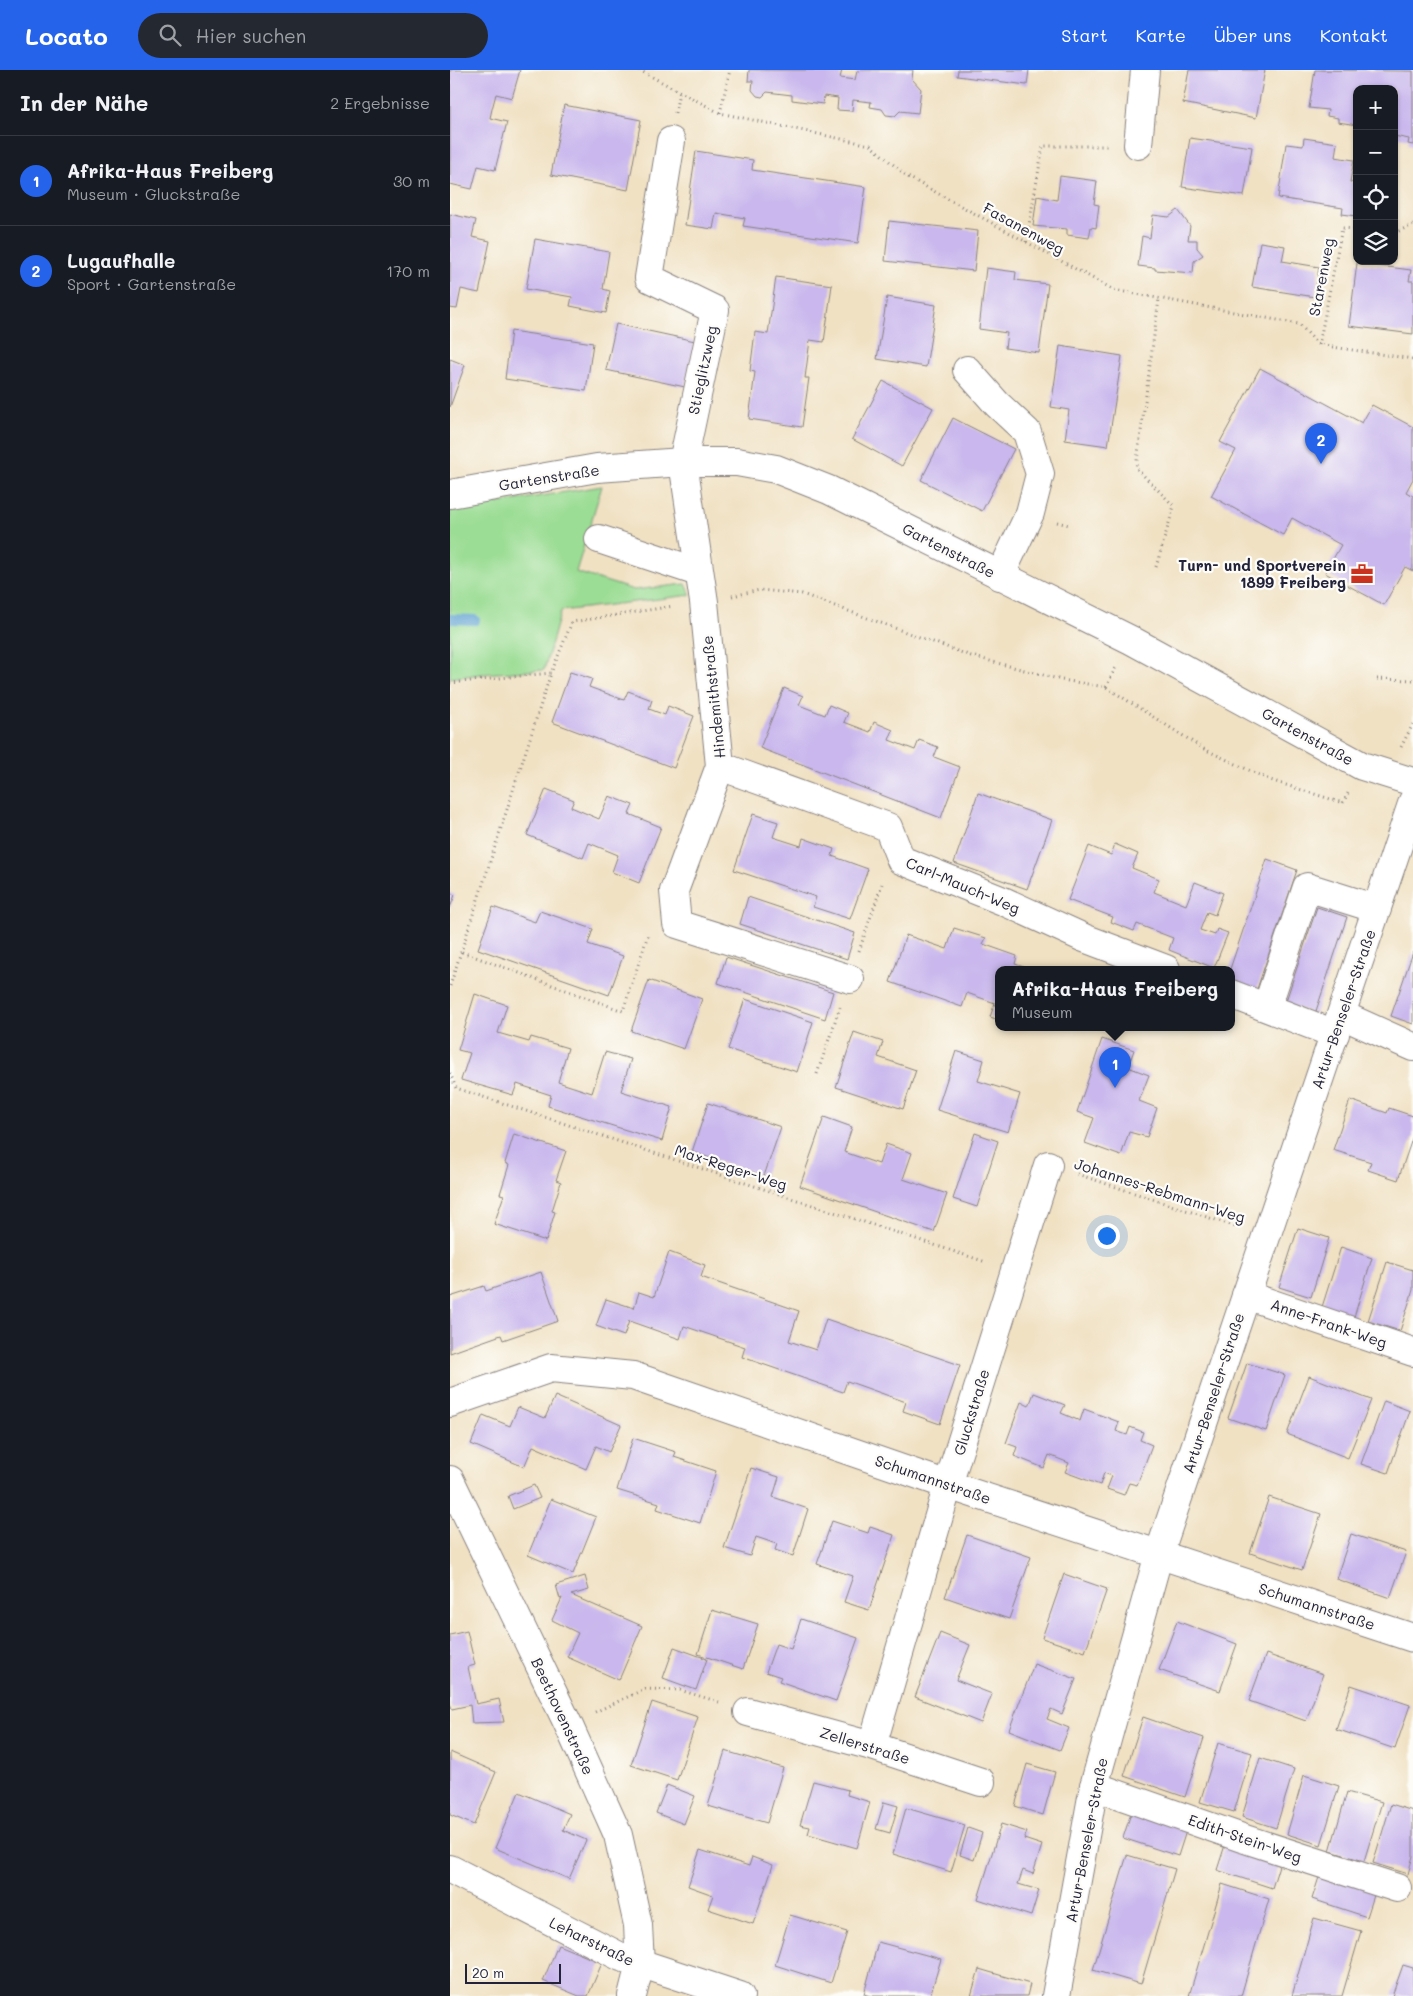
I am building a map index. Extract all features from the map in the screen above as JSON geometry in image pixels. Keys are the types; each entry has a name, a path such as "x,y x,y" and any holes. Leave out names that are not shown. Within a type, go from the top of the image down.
{"street":[{"path":"1138,145 1146,70"},
{"name":"Stieglitzweg","path":"671,140 649,278 715,310 683,462"},
{"path":"967,370 997,404 1027,432 1040,474 1030,514 1000,576"},
{"name":"Gartenstraße","path":"450,494 597,468 683,462 737,462 776,468 829,490 1131,640 1362,766 1413,782"},
{"name":"Hindemithstraße","path":"677,924 674,891 720,766 704,602 683,462"},
{"path":"599,539 698,572"},
{"name":"Carl-Mauch-Weg","path":"720,766 888,826 900,860 1003,900 1084,938 1158,966"},
{"name":"Artur-Benseler-Straße","path":"1056,1996 1094,1786 1159,1554 1413,801"},
{"path":"1270,995 1307,886 1377,909"},
{"path":"677,924 850,979"},
{"path":"1235,995 1413,1047"},
{"name":"Gluckstraße","path":"872,1746 948,1485 1048,1165"},
{"name":"Anne-Frank-Weg","path":"1246,1295 1413,1352"},
{"name":"Schumannstraße","path":"450,1403 552,1368 633,1376 948,1485 1413,1638"},
{"name":"Beethovenstraße","path":"450,1480 568,1724 618,1835 638,1925 640,1964 632,1996"},
{"name":"Zellerstraße","path":"748,1712 872,1746 982,1782"},
{"name":"Edith-Stein-Weg","path":"1094,1786 1245,1839 1397,1888"},
{"name":"Leharstraße","path":"450,1869 621,1957 740,1996"}],"path":[{"name":"Fasanenweg","path":"639,70 720,113 870,145 908,177 1114,290 1299,324 1319,345"},
{"path":"720,113 730,70"},
{"path":"1026,242 1043,146 1138,145"},
{"path":"1398,231 1413,225"},
{"name":"Starenweg","path":"1319,345 1342,228 1353,229"},
{"path":"1156,567 1174,506 1136,468 1159,299"},
{"path":"1319,345 1413,358"},
{"path":"450,986 551,673 572,622 704,602 760,590 802,594 971,656 1062,680 1106,687 1204,749 1270,780 1343,803 1362,766"},
{"path":"450,684 551,673"},
{"path":"1377,679 1413,680"},
{"path":"462,952 623,1012 650,930 677,924"},
{"name":"Max-Reger-Weg","path":"450,1073 456,1088 1015,1272"},
{"name":"Johannes-Rebmann-Weg","path":"1048,1165 1266,1236"},
{"path":"568,1724 646,1689 680,1690 748,1712"}],"green space":[{"path":"602,486 576,572 634,590 686,584 691,595 561,611 544,670 450,678 450,511"}],"building":[{"path":"450,70 520,70 512,98 496,94 492,109 490,118 507,122 495,170 478,166 472,189 450,184"},
{"path":"749,70 842,70 840,78 855,80 857,71 861,70 913,70 912,79 921,89 918,113 900,111 895,116 886,115 882,109 870,107 871,102 853,100 852,111 837,110 838,98 824,96 823,104 792,100 792,95 767,92 762,97 757,96 752,90 753,81 748,81"},
{"path":"958,70 1029,70 1027,85 957,76"},
{"path":"1189,70 1265,70 1256,118 1183,103"},
{"path":"1315,70 1413,71 1413,145 1408,144 1409,139 1398,137 1398,85 1353,85 1353,124 1338,122 1338,118 1327,116 1328,110 1309,108"},
{"path":"564,105 641,120 628,190 551,175"},
{"path":"1190,138 1252,147 1244,196 1182,187"},
{"path":"1304,138 1337,143 1335,157 1353,160 1350,182 1353,182 1353,215 1342,214 1343,208 1278,198 1286,144 1303,146"},
{"path":"696,151 753,160 752,170 866,187 858,243 743,226 745,218 716,213 713,229 685,225"},
{"path":"1060,176 1097,181 1094,204 1099,205 1096,228 1091,227 1089,238 1067,235 1067,229 1033,226 1037,196 1057,200"},
{"path":"1178,210 1190,226 1188,240 1197,240 1197,248 1203,255 1194,261 1193,273 1155,270 1155,268 1138,266 1142,236 1150,238 1153,215 1169,217"},
{"path":"450,214 476,220 472,237 490,241 479,293 461,289 457,309 450,308"},
{"path":"889,221 978,231 974,271 885,261"},
{"path":"535,239 609,252 603,289 610,291 606,313 570,306 572,297 526,289"},
{"path":"1260,242 1285,246 1282,261 1319,267 1315,297 1252,287"},
{"path":"1357,265 1411,270 1409,281 1413,281 1413,334 1349,326"},
{"path":"986,268 1016,272 1015,280 1048,284 1039,353 1005,348 1007,333 979,329"},
{"path":"776,277 832,285 824,342 810,340 805,378 809,378 802,427 749,419 755,372 750,371 755,332 768,334"},
{"path":"887,297 936,305 926,367 877,359"},
{"path":"616,324 695,341 685,387 606,370"},
{"path":"511,331 593,343 586,391 505,379"},
{"path":"1060,346 1122,356 1108,446 1065,440 1069,410 1051,407"},
{"path":"450,359 465,365 450,407"},
{"path":"1260,368 1362,423 1372,405 1413,427 1413,479 1406,492 1413,496 1413,571 1405,567 1384,605 1325,573 1341,545 1292,518 1283,535 1211,496 1236,450 1220,442"},
{"path":"883,381 933,408 902,466 852,439"},
{"path":"953,418 1014,449 982,511 921,480"},
{"path":"570,672 592,679 589,687 624,700 628,691 652,700 649,709 665,715 668,706 694,716 674,768 552,722"},
{"path":"784,688 803,696 799,705 825,715 829,705 848,713 844,722 870,732 874,722 893,730 889,740 915,750 919,740 938,747 934,757 960,767 941,818 760,748"},
{"path":"546,789 574,800 571,807 599,819 609,796 633,805 629,814 661,827 639,883 612,872 618,855 589,843 583,858 527,835"},
{"path":"978,793 1052,820 1027,889 954,863"},
{"path":"753,814 778,822 773,837 801,846 803,838 834,849 832,856 868,869 850,919 813,907 816,897 734,870"},
{"path":"1115,844 1138,854 1132,868 1159,879 1154,892 1186,905 1195,882 1223,893 1215,915 1207,912 1200,930 1215,935 1217,929 1228,933 1215,966 1209,966 1169,950 1173,938 1137,924 1134,931 1111,922 1113,917 1068,900 1089,846 1111,855"},
{"path":"1267,859 1297,870 1256,992 1235,985 1235,966 1231,966"},
{"path":"450,893 455,895 450,908"},
{"path":"748,897 855,933 847,959 740,924"},
{"path":"493,907 535,922 540,911 593,929 588,944 623,956 609,995 478,949"},
{"path":"1317,907 1347,917 1315,1014 1285,1004"},
{"path":"954,928 986,938 983,944 1017,956 1015,964 1021,966 995,966 995,1003 967,993 962,1007 890,982 906,935 947,949"},
{"path":"1413,952 1413,1024 1391,1016"},
{"path":"726,957 833,992 825,1019 718,983"},
{"path":"649,980 702,999 684,1049 631,1031"},
{"path":"475,994 507,1005 498,1033 529,1042 531,1037 568,1048 558,1082 592,1093 605,1052 631,1059 621,1091 672,1107 662,1141 548,1106 551,1095 517,1084 513,1095 461,1080 470,1053 458,1050"},
{"path":"745,999 813,1022 797,1072 728,1049"},
{"path":"995,1003 995,1019 990,1017"},
{"path":"854,1032 883,1042 878,1057 916,1070 903,1109 836,1087"},
{"path":"1102,1039 1134,1050 1128,1067 1149,1075 1139,1101 1157,1108 1147,1137 1129,1132 1121,1156 1085,1143 1094,1118 1077,1112"},
{"path":"956,1051 984,1060 978,1081 1020,1094 1008,1132 937,1110"},
{"path":"1350,1100 1387,1113 1389,1108 1413,1116 1413,1136 1398,1180 1368,1170 1371,1162 1333,1150"},
{"path":"708,1103 781,1127 764,1176 692,1152"},
{"path":"824,1117 852,1127 844,1152 879,1164 886,1144 912,1153 903,1179 947,1194 934,1232 800,1186"},
{"path":"975,1133 998,1141 977,1207 953,1199"},
{"path":"514,1134 566,1151 556,1180 561,1182 552,1211 555,1212 546,1241 494,1224 504,1195 500,1194 509,1165 505,1163"},
{"path":"1298,1228 1329,1238 1311,1297 1279,1287"},
{"path":"1341,1247 1372,1258 1354,1317 1322,1307"},
{"path":"669,1252 705,1265 701,1277 799,1311 789,1341 816,1350 826,1319 960,1365 940,1424 903,1411 906,1402 847,1381 843,1392 742,1357 745,1347 684,1326 680,1339 629,1321 624,1336 596,1326 606,1299 634,1308 639,1292 654,1297"},
{"path":"1387,1262 1413,1270 1413,1290 1400,1331 1368,1321"},
{"path":"541,1272 558,1321 503,1340 501,1335 450,1353 450,1297 484,1286 486,1291"},
{"path":"1247,1363 1285,1375 1266,1431 1228,1418"},
{"path":"1309,1376 1371,1400 1348,1458 1287,1434"},
{"path":"1034,1393 1065,1405 1061,1413 1080,1421 1084,1409 1119,1422 1116,1431 1127,1435 1130,1427 1143,1432 1140,1440 1152,1445 1137,1485 1129,1483 1124,1495 1107,1489 1112,1476 1104,1473 1100,1485 1065,1472 1069,1463 1049,1455 1044,1468 1014,1456 1017,1447 1006,1443 1021,1402 1029,1406"},
{"path":"555,1396 621,1425 609,1452 596,1446 586,1469 533,1446 524,1467 471,1444 483,1415 510,1426 518,1407 545,1418"},
{"path":"1384,1401 1410,1411 1388,1473 1361,1464"},
{"path":"633,1438 676,1452 674,1457 716,1471 700,1523 657,1509 659,1503 617,1490"},
{"path":"751,1468 779,1477 773,1497 808,1509 793,1556 775,1550 777,1544 756,1537 750,1556 724,1548"},
{"path":"534,1485 540,1498 513,1509 508,1496"},
{"path":"1269,1497 1321,1514 1302,1570 1250,1553"},
{"path":"551,1499 596,1517 573,1574 528,1555"},
{"path":"832,1521 868,1533 870,1527 894,1535 869,1610 844,1602 853,1576 817,1564"},
{"path":"1351,1534 1406,1552 1390,1598 1336,1579"},
{"path":"967,1535 1031,1557 1009,1619 945,1597"},
{"path":"1064,1574 1107,1589 1085,1652 1042,1638"},
{"path":"585,1576 589,1590 571,1595 642,1626 619,1680 567,1657 578,1633 552,1620 562,1598 560,1599 556,1585"},
{"path":"712,1610 758,1624 743,1669 698,1654"},
{"path":"801,1619 858,1638 836,1701 779,1681 781,1677 766,1672 776,1644 791,1649"},
{"path":"1177,1621 1237,1644 1220,1691 1159,1670"},
{"path":"467,1631 475,1665 468,1667 476,1704 499,1699 504,1722 472,1723 470,1705 452,1709 450,1703 450,1635"},
{"path":"940,1633 970,1645 956,1680 992,1694 981,1723 915,1697"},
{"path":"674,1647 707,1659 696,1690 663,1678"},
{"path":"1266,1654 1323,1674 1306,1721 1249,1701"},
{"path":"1034,1664 1076,1679 1062,1714 1051,1709 1047,1719 1069,1728 1060,1750 1009,1730"},
{"path":"1351,1685 1410,1705 1395,1749 1336,1729"},
{"path":"652,1702 698,1717 677,1780 631,1765"},
{"path":"1143,1717 1204,1738 1185,1797 1124,1776"},
{"path":"1218,1743 1252,1753 1234,1812 1200,1802"},
{"path":"725,1751 783,1768 767,1823 708,1806"},
{"path":"450,1752 496,1772 474,1825 450,1815"},
{"path":"1260,1758 1294,1769 1276,1828 1242,1817"},
{"path":"1027,1764 1055,1772 1043,1815 1015,1806"},
{"path":"1304,1775 1339,1786 1321,1845 1287,1834"},
{"path":"813,1781 848,1790 847,1795 870,1802 857,1848 808,1834 810,1827 800,1825"},
{"path":"667,1785 695,1796 684,1824 656,1813"},
{"path":"519,1792 570,1814 563,1830 586,1840 569,1879 495,1848"},
{"path":"1347,1792 1382,1802 1364,1861 1330,1851"},
{"path":"884,1802 898,1806 890,1833 876,1829"},
{"path":"1391,1804 1413,1811 1413,1856 1408,1874 1373,1863"},
{"path":"906,1808 965,1825 951,1872 893,1854"},
{"path":"1132,1810 1187,1828 1178,1856 1123,1838"},
{"path":"1001,1824 1027,1832 1024,1839 1042,1845 1033,1874 1023,1870 1018,1884 1039,1890 1031,1916 978,1899"},
{"path":"968,1828 982,1833 974,1860 960,1855"},
{"path":"1226,1842 1281,1859 1272,1888 1217,1870"},
{"path":"700,1850 749,1866 752,1857 773,1865 753,1924 708,1909 713,1895 688,1886"},
{"path":"1127,1855 1175,1869 1141,1984 1093,1970"},
{"path":"1321,1871 1376,1889 1367,1917 1312,1899"},
{"path":"1222,1884 1269,1899 1241,1996 1189,1996"},
{"path":"790,1915 847,1932 831,1983 775,1965"},
{"path":"1314,1918 1361,1931 1342,1996 1292,1996"},
{"path":"878,1942 941,1959 930,1996 870,1996 864,1994"},
{"path":"558,1945 602,1963 588,1996 579,1996 543,1981"},
{"path":"1403,1965 1413,1968 1413,1996 1392,1996"},
{"path":"979,1969 1030,1984 1027,1996 971,1996"}],"waterway":[{"path":"450,619 475,620"}],"place":[{"name":"Lugaufhalle","path":"1321,464"},
{"name":"Turn- und Sportverein 1899 Freiberg","path":"1362,574"},
{"name":"Afrika-Haus Freiberg","path":"1115,1088"}]}
